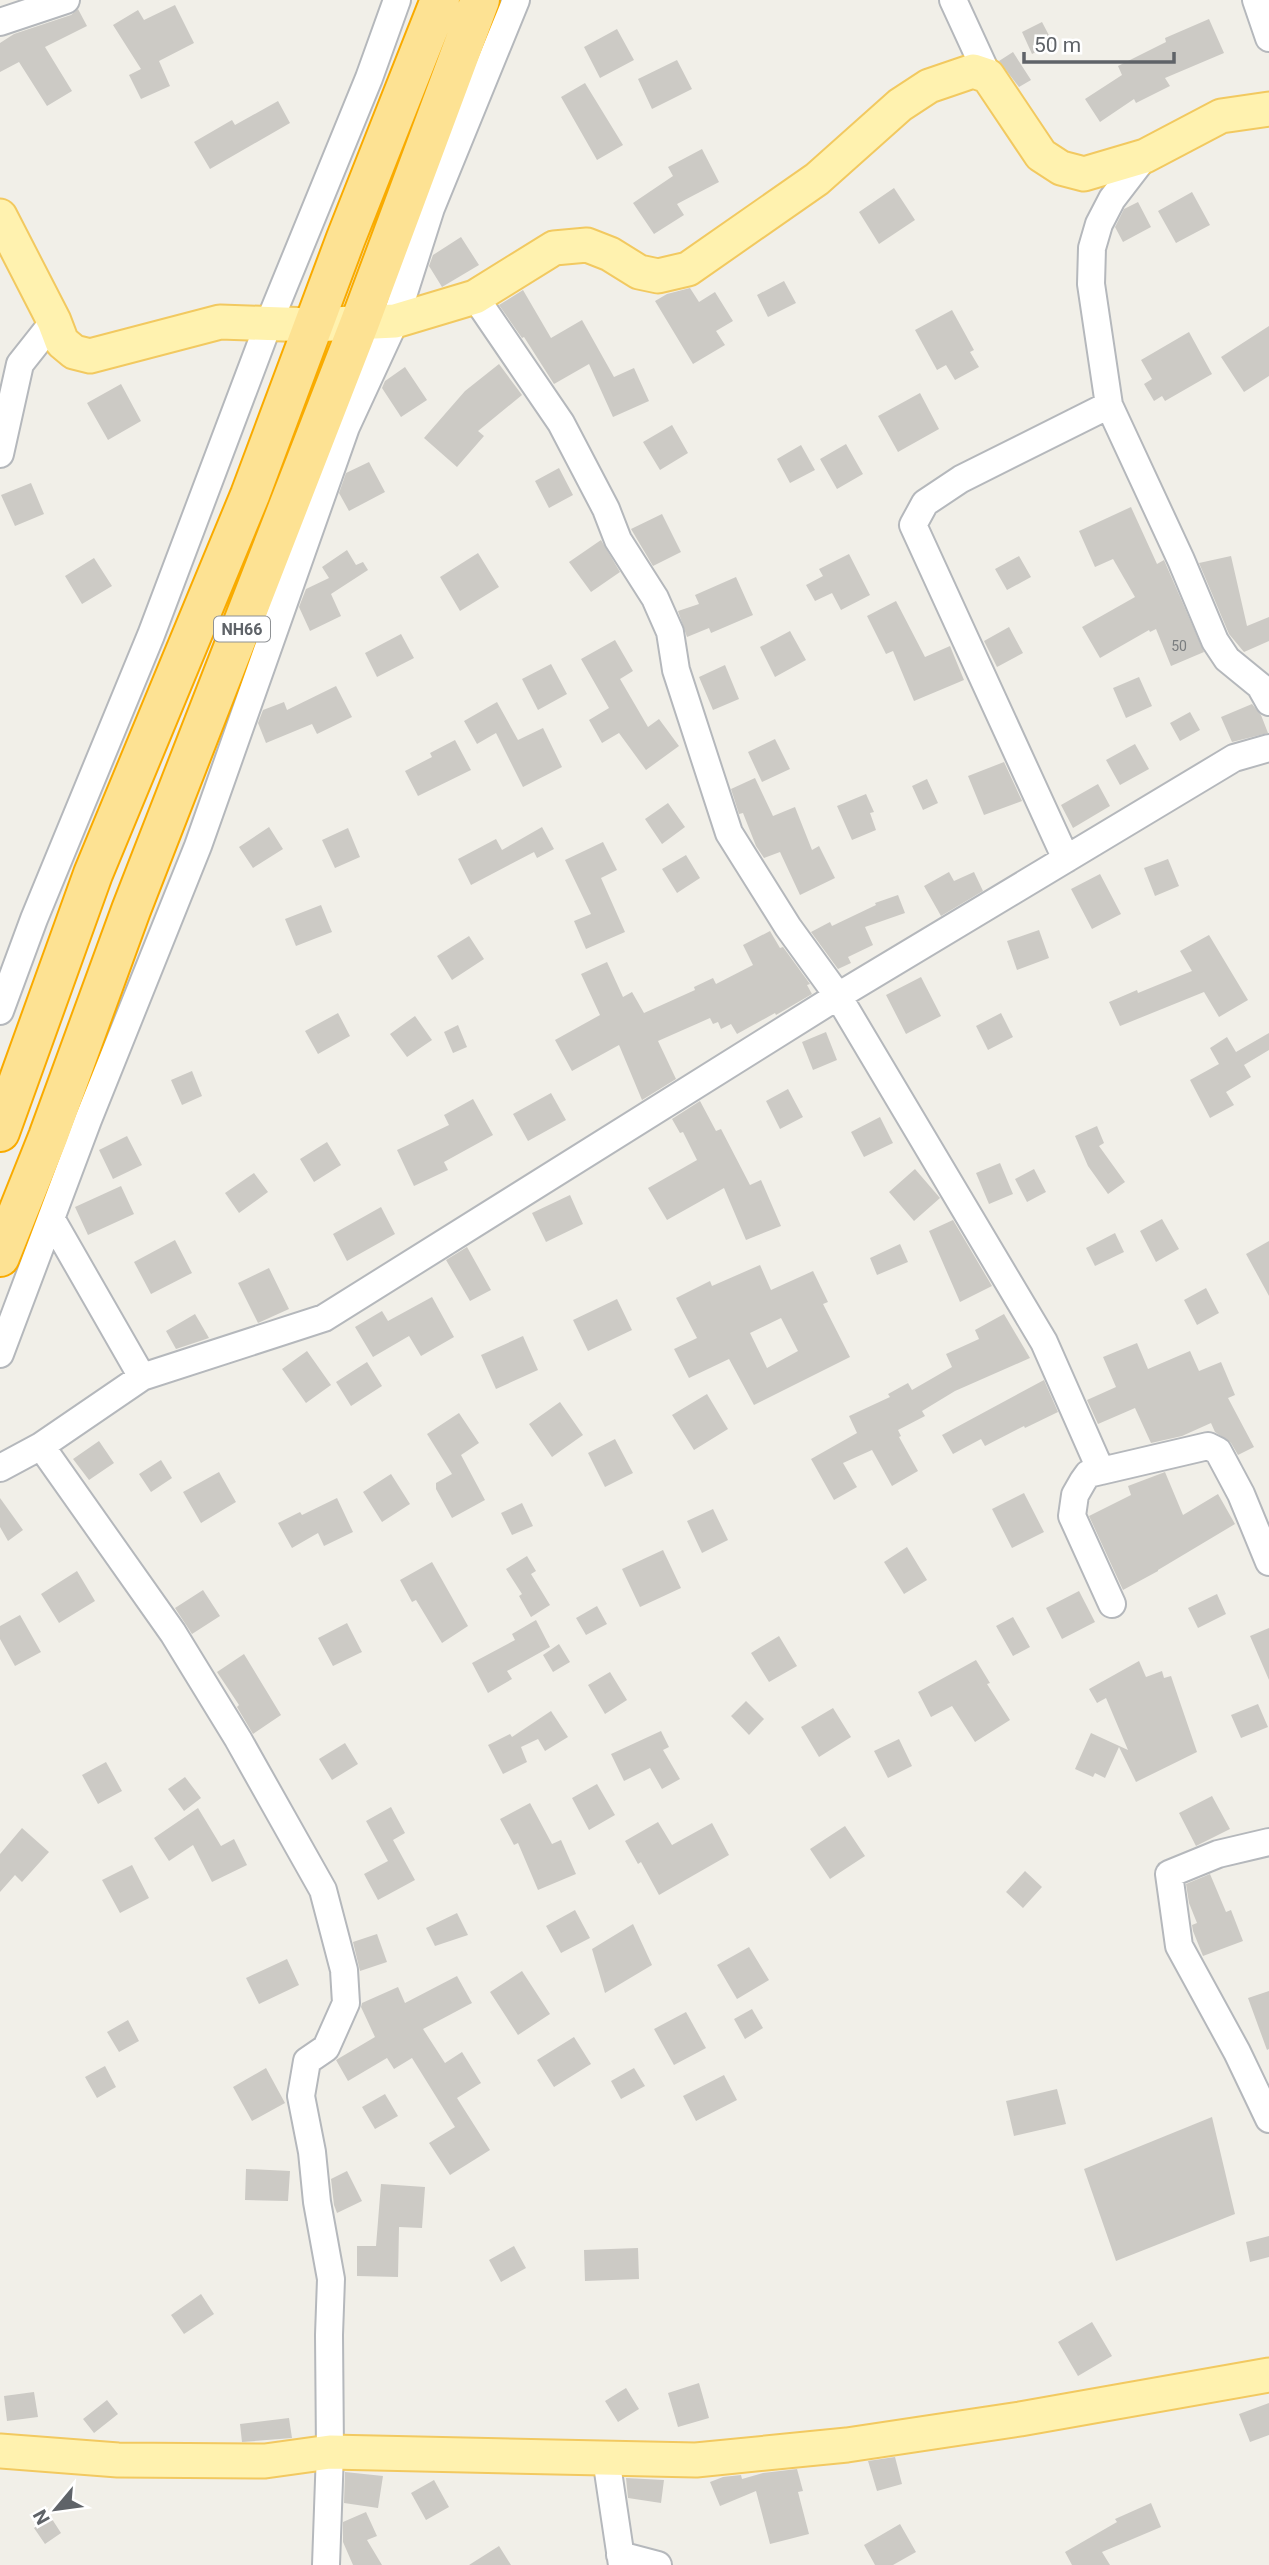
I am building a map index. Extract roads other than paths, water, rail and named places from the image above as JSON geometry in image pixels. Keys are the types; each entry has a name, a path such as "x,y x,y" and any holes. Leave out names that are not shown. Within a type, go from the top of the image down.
{"highway":[{"name":"NH66","path":"0,1132 93,873 250,495 313,325 440,0"},
{"name":"NH66","path":"0,1258 48,1137 131,910 377,321 480,0"}],"main road":[{"path":"0,216 62,342 74,352 90,356 220,322 313,325 377,321 475,297 554,248 587,245 610,254 639,272 658,276 688,269 817,179 900,105 929,86 973,71 988,76 1041,155 1061,168 1084,174 1145,156 1221,116 1269,109"},
{"path":"0,2451 145,2460 265,2461 330,2452 696,2460 847,2445 1020,2419 1269,2375"}],"street":[{"path":"0,22 66,0"},
{"path":"0,1011 34,919 151,635 268,325 369,78 397,0"},
{"path":"0,1354 88,1120 198,846 346,427 377,321 431,208 516,0"},
{"path":"953,0 988,76"},
{"path":"1256,0 1269,38"},
{"path":"1145,156 1112,199 1099,224 1092,248 1091,284 1109,405 1181,559 1215,641 1227,659 1260,686 1269,702"},
{"path":"475,297 561,423 606,509 618,540 655,598 670,632 676,670 729,833 788,928 838,996 1044,1342 1101,1471"},
{"path":"0,454 20,364 54,321"},
{"path":"1066,859 913,524 925,503 961,479 1109,405"},
{"path":"0,1468 41,1446 142,1377 324,1318 838,996 1234,758 1269,748"},
{"path":"52,1220 142,1377"},
{"path":"41,1446 173,1633 238,1739 323,1890 344,1970 346,2003 326,2048 307,2061 301,2096 331,2278 326,2565"},
{"path":"1112,1604 1072,1516 1075,1495 1088,1474 1208,1446 1218,1451 1241,1494 1269,1562"},
{"path":"1269,1842 1218,1854 1169,1874 1179,1946 1269,2119"},
{"path":"606,2458 621,2560 658,2565"}]}
